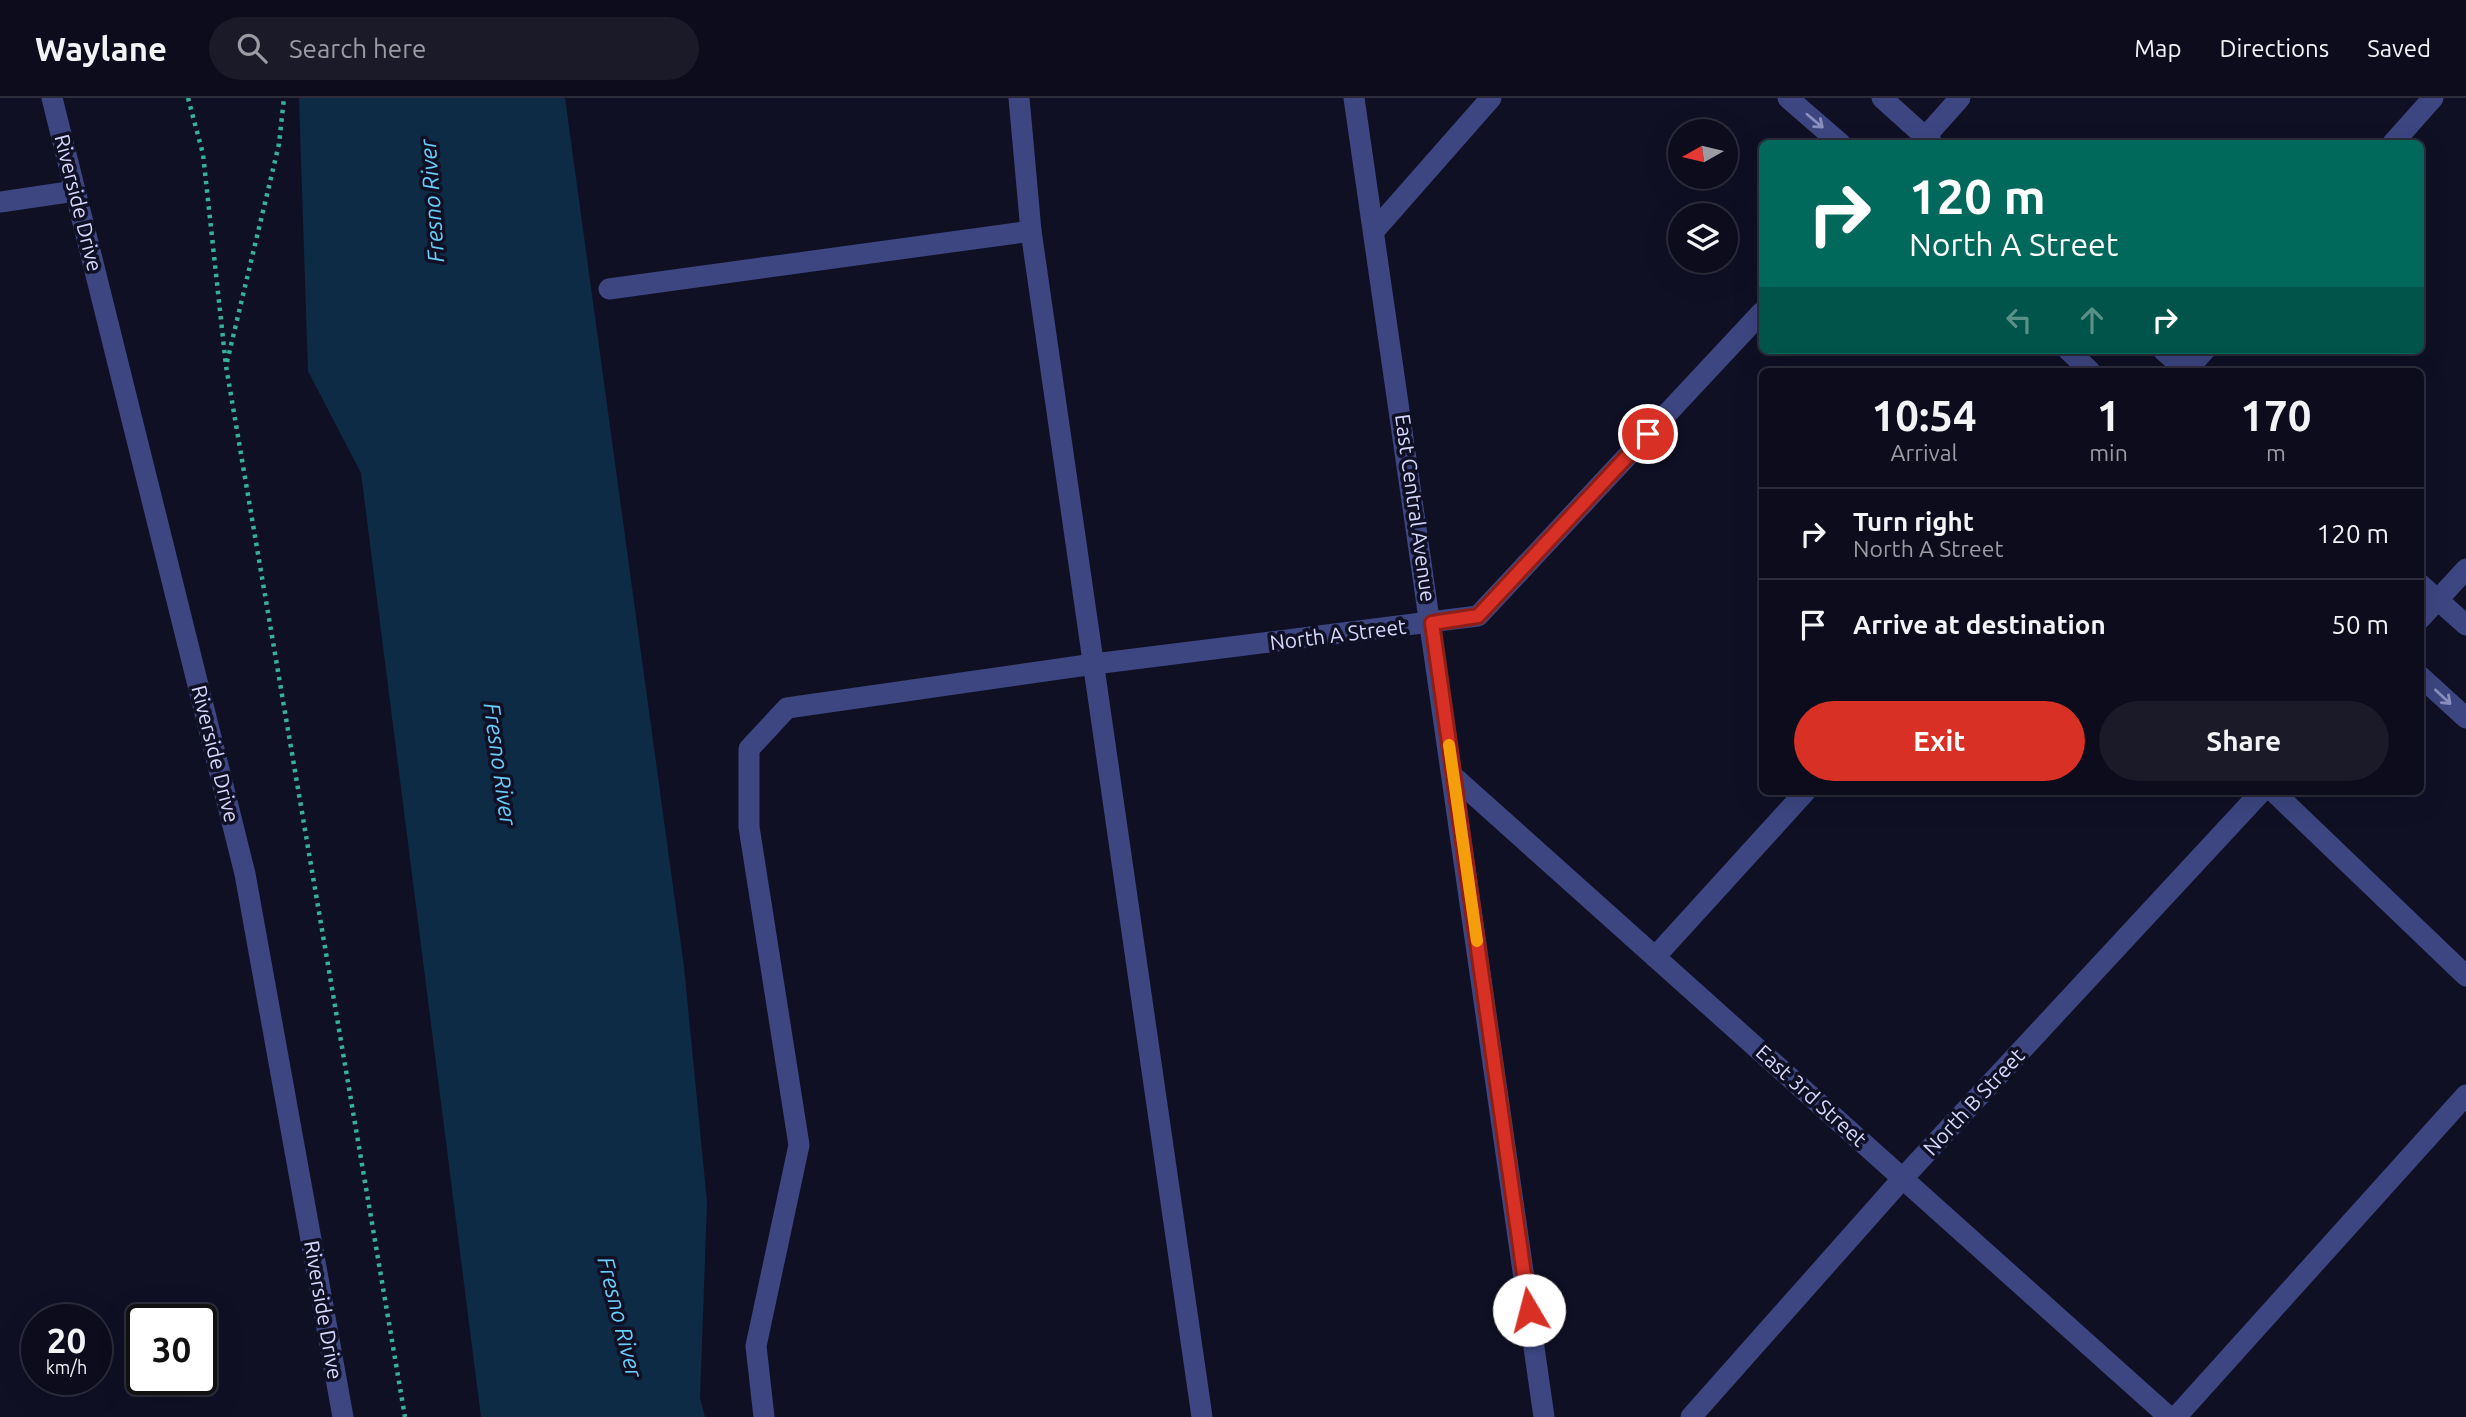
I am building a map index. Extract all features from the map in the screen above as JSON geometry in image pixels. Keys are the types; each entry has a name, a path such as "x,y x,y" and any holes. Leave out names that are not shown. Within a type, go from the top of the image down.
{"street":[{"name":"Riverside Drive","path":"52,98 245,874 342,1417"},
{"path":"1019,98 1031,231 1202,1417"},
{"name":"East Central Avenue","path":"1354,98 1432,623 1544,1417"},
{"path":"1374,231 1491,98"},
{"path":"1788,98 1836,140"},
{"path":"1882,98 1925,140"},
{"path":"1927,140 1960,98"},
{"path":"2396,140 2433,98"},
{"path":"0,202 75,191"},
{"path":"609,289 1031,231"},
{"name":"North A Street","path":"764,1417 756,1346 799,1145 749,827 749,749 787,708 1094,664 1478,616 1759,316"},
{"path":"2072,354 2087,368"},
{"path":"2168,354 2184,368"},
{"path":"2190,368 2202,354"},
{"path":"2424,615 2466,569"},
{"path":"2424,588 2466,625"},
{"path":"2424,680 2466,718"},
{"name":"East 3rd Street","path":"1453,776 2169,1417"},
{"path":"1655,957 1802,795"},
{"name":"North B Street","path":"1690,1417 1903,1178 2258,795"},
{"path":"2277,795 2466,976"},
{"path":"2176,1417 2466,1095"}],"path":[{"path":"188,98 203,155 226,366 405,1417"},
{"path":"226,366 279,144 284,98"}],"water":[{"name":"Fresno River","path":"299,98 565,98 684,967 707,1202 700,1398 705,1417 481,1417 361,473 308,371"}],"slow traffic":[{"path":"1449,745 1477,941"}],"route":[{"path":"1529,1310 1432,623 1478,616 1648,434"}]}
